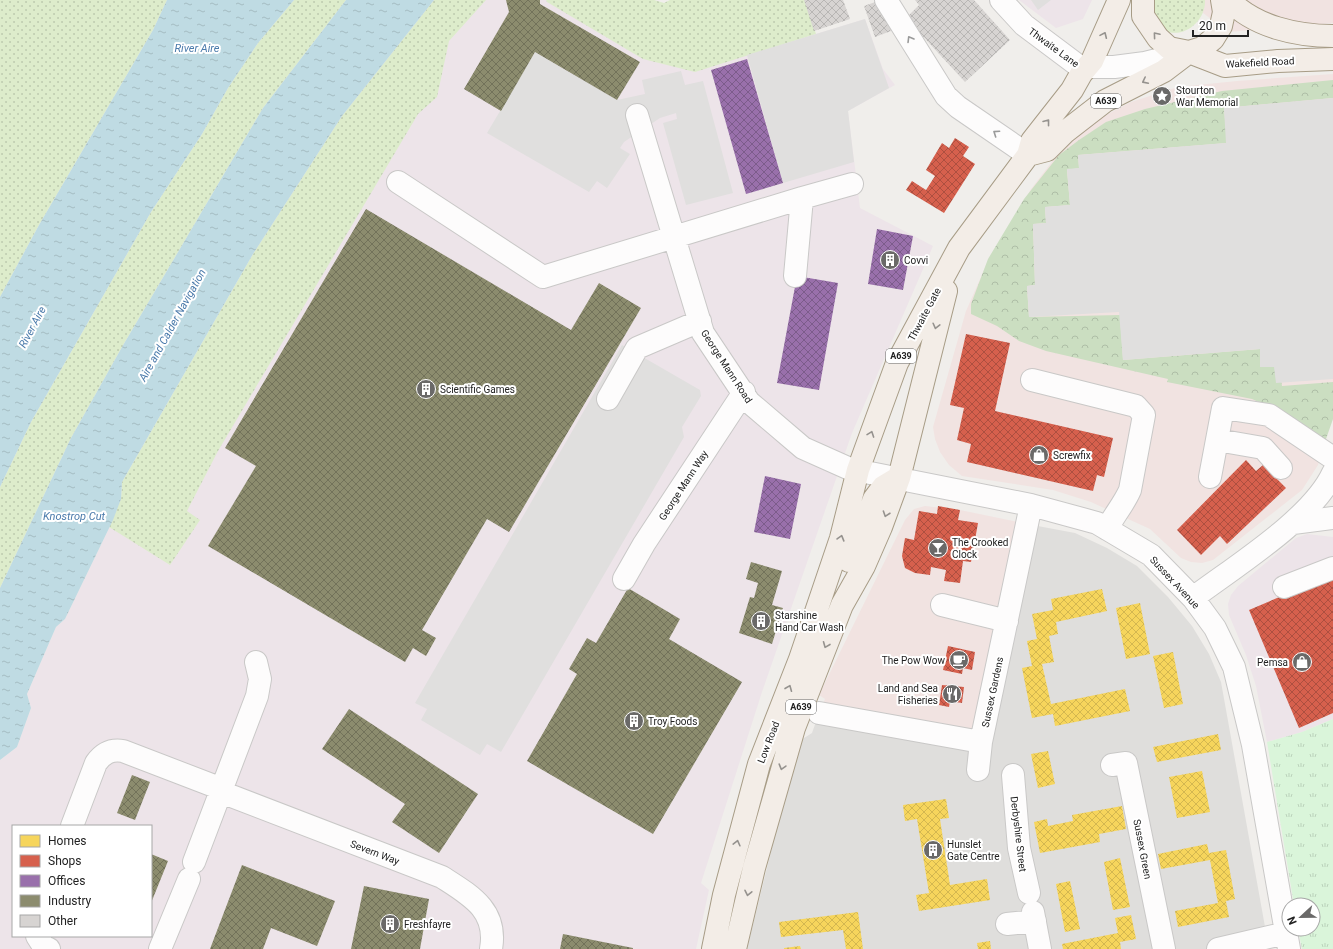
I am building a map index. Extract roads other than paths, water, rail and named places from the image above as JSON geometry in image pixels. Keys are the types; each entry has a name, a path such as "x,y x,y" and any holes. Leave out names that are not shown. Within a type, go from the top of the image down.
{"main road":[{"name":"Thwaite Gate","path":"858,470 897,363 958,248 1028,155 1032,141 1072,90 1092,61 1119,0"},
{"name":"Wakefield Road","path":"1142,0 1143,16 1158,38 1169,48 1189,52 1225,66 1278,61 1333,59"},
{"path":"1189,52 1202,48 1213,38 1221,26 1224,12 1222,0"},
{"path":"1229,0 1240,11 1264,25 1316,36 1333,36"},
{"name":"A639","path":"1028,155 1047,150 1065,132 1104,101 1164,72 1189,52"},
{"name":"Thwaite Gate","path":"899,478 938,319 958,248"},
{"name":"Low Road","path":"713,949 724,895 759,764 800,659 841,538 858,470"},
{"name":"A639","path":"822,594 854,556 874,499 883,487 899,478"},
{"name":"Low Road","path":"735,949 752,878 794,728 842,604 864,566 882,527 899,478"}],"street":[{"path":"886,0 946,96 958,107 1028,155"},
{"name":"Thwaite Lane","path":"1001,0 1035,34 1080,67 1114,67 1145,63 1189,52"},
{"name":"George Mann Road","path":"637,115 704,333 744,392 749,402 803,448 858,470"},
{"path":"398,182 543,277 675,236 852,184"},
{"path":"795,276 802,198"},
{"path":"608,399 637,348 700,321"},
{"path":"1032,380 1136,406 1144,415 1130,490 1125,501 1107,529"},
{"name":"George Mann Way","path":"624,579 644,544 744,392"},
{"path":"1210,477 1223,408 1269,415 1333,458"},
{"path":"1217,440 1263,448 1281,468"},
{"name":"Sussex Avenue","path":"858,470 1031,505 1097,523 1151,555 1193,598 1214,628 1234,667 1253,746 1288,941"},
{"path":"1193,598 1292,523 1327,486 1333,473"},
{"name":"Sussex Gardens","path":"819,713 981,742 1031,505"},
{"path":"1292,523 1333,518"},
{"path":"1284,587 1333,568"},
{"path":"942,605 1007,621"},
{"path":"160,949 192,870 257,696 260,678 256,662"},
{"path":"978,770 981,742"},
{"name":"Severn Way","path":"72,825 96,763 103,755 112,751 123,751 442,877 468,894 489,916 492,940 491,949"},
{"name":"Sussex Green","path":"1112,764 1126,764 1164,949"},
{"name":"Derbyshire Street","path":"1013,775 1019,848 1040,949"},
{"path":"1007,924 1032,909"},
{"path":"38,937 44,947 49,949"},
{"path":"1218,949 1288,941"}],"water":[{"name":"River Aire","path":"167,0 294,0 258,43 228,88 202,134 151,212 31,422 0,487 0,297 39,225 153,30"},
{"name":"Knostrop Cut","path":"346,0 434,0 342,116 253,254 122,482 121,499 113,520 65,619 56,627 27,694 31,708 17,747 0,760 0,588 71,438 122,347 263,108"}],"place":[{"name":"Stourton War Memorial","path":"1162,96"},
{"name":"Covvi","path":"890,260"},
{"name":"Scientific Games","path":"426,389"},
{"name":"Screwfix","path":"1039,455"},
{"name":"The Crooked Clock","path":"938,548"},
{"name":"Starshine Hand Car Wash","path":"761,621"},
{"name":"The Pow Wow","path":"959,660"},
{"name":"Pemsa","path":"1302,662"},
{"name":"Land and Sea Fisheries","path":"952,694"},
{"name":"Troy Foods","path":"634,721"},
{"name":"Hunslet Gate Centre","path":"933,850"},
{"name":"Freshfayre","path":"390,924"}],"water label":[{"name":"Aire and Calder Navigation","path":"172,325"}]}
